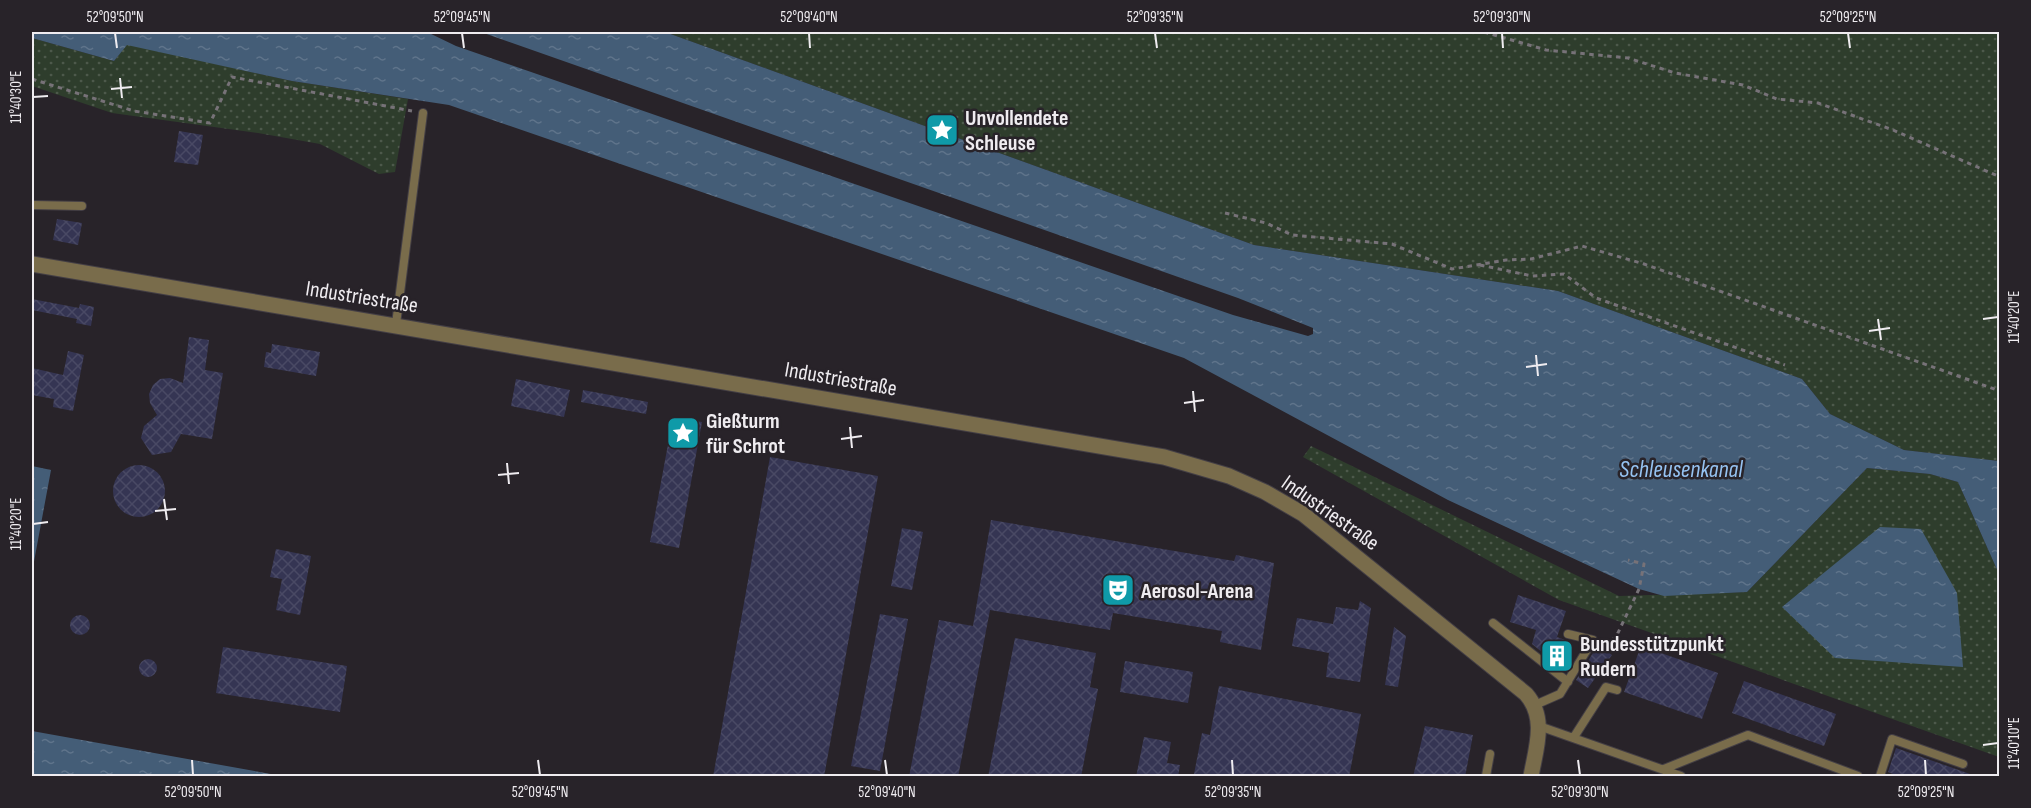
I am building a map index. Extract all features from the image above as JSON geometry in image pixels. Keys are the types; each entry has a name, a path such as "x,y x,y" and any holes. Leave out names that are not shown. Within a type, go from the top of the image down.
{"street":[{"name":"Industriestraße","path":"32,264 396,324 1153,455 1210,469 1265,492 1309,518 1516,685 1535,705"},
{"path":"1531,777 1538,732 1535,705"}],"lane":[{"path":"396,324 423,113"},
{"path":"32,205 82,206"},
{"path":"1493,623 1568,682"},
{"path":"1535,705 1560,694 1593,640 1568,634"},
{"path":"1574,738 1606,687 1617,690"},
{"path":"1538,732 1574,738 1681,777"},
{"path":"1664,769 1748,735 1858,777"},
{"path":"1880,777 1892,739 1963,764"},
{"path":"1486,777 1490,754"}],"path":[{"path":"1484,32 1546,50 1628,58 1675,73 1743,85 1777,99 1818,103 1893,130 2000,177"},
{"path":"32,79 134,111 210,123 232,77 423,113"},
{"path":"1225,213 1266,223 1292,235 1392,244 1452,268 1531,259 1582,246 1644,264 2000,390"},
{"path":"1478,264 1532,276 1564,274 1596,298 1785,365"},
{"path":"1593,640 1615,639 1639,589 1644,564 1628,560"}],"green space":[{"path":"665,32 1999,32 1999,461 1904,450 1830,414 1802,379 1558,291 1254,245"},
{"path":"32,38 114,61 127,44 292,81 408,99 395,172 379,174 320,144 112,113 32,86"},
{"path":"1311,446 1619,596 1747,592 1867,468 1930,474 1958,482 1999,574 1999,757 1559,600 1303,457"}],"water":[{"name":"Schleusenkanal","path":"32,32 427,32 456,46 1233,315 1308,336 1313,334 1313,328 1238,298 481,32 665,32 1254,245 1558,291 1802,379 1830,414 1904,450 1999,461 1999,574 1958,482 1930,474 1867,468 1747,592 1664,596 1639,589 1448,500 1184,358 449,105 292,81 127,45 114,61 32,38"},
{"path":"32,466 51,470 33,567 32,567"},
{"path":"1880,527 1921,529 1957,593 1963,667 1835,658 1782,607"},
{"path":"32,731 282,776 32,776"}],"building":[{"path":"179,131 203,135 198,165 174,162"},
{"path":"57,219 82,223 78,245 53,240"},
{"path":"32,299 79,308 80,304 94,307 91,326 76,323 77,319 32,310"},
{"path":"189,337 209,340 205,370 223,373 212,439 181,434 171,452 152,455 141,438 144,426 157,415 150,403 149,394 153,385 160,379 170,378 183,383"},
{"path":"272,344 320,352 316,376 264,367 266,352 271,353"},
{"path":"68,351 84,355 73,411 53,407 54,399 32,395 32,368 63,375"},
{"path":"516,379 570,390 564,417 511,406"},
{"path":"583,390 648,402 646,414 581,402"},
{"path":"673,417 702,422 679,548 650,542"},
{"path":"770,457 878,476 824,777 713,777"},
{"path":"134,465 144,465 158,472 165,491 158,510 144,517 134,517 124,513 117,506 113,496 113,486 117,476 124,469"},
{"path":"991,520 1234,561 1236,555 1274,563 1261,650 1220,642 1222,631 1113,613 1110,630 990,610 958,777 909,777 939,620 973,626"},
{"path":"902,528 923,532 912,590 891,586"},
{"path":"276,549 311,556 300,615 276,610 282,579 270,577"},
{"path":"1518,595 1566,611 1557,637 1570,642 1563,669 1532,644 1536,630 1510,622"},
{"path":"1360,601 1371,608 1360,682 1326,677 1329,653 1292,646 1297,618 1333,624 1336,607 1358,610"},
{"path":"880,614 908,619 880,771 851,766"},
{"path":"80,615 87,618 90,625 87,632 80,635 73,632 70,625 73,618"},
{"path":"1394,627 1406,636 1398,687 1385,685"},
{"path":"1015,638 1096,653 1090,687 1098,689 1081,777 988,777"},
{"path":"1598,645 1612,655 1588,688 1576,680"},
{"path":"1641,646 1718,673 1702,719 1624,692"},
{"path":"223,647 347,666 340,712 216,693"},
{"path":"144,659 152,659 157,664 155,675 144,677 139,672 139,664"},
{"path":"1125,661 1193,672 1188,703 1120,692"},
{"path":"1744,681 1836,714 1824,746 1732,713"},
{"path":"1219,686 1361,714 1349,777 1207,777 1194,774 1202,733 1210,735"},
{"path":"1425,726 1473,735 1465,777 1413,777"},
{"path":"1144,737 1171,742 1167,763 1180,765 1178,777 1136,777"},
{"path":"1896,748 1973,775 1973,777 1900,777 1888,772"}],"place":[{"name":"Unvollendete Schleuse","path":"942,130"},
{"name":"Gießturm für Schrot","path":"683,433"},
{"name":"Aerosol-Arena","path":"1118,590"},
{"name":"Bundesstützpunkt Rudern","path":"1557,656"}]}
